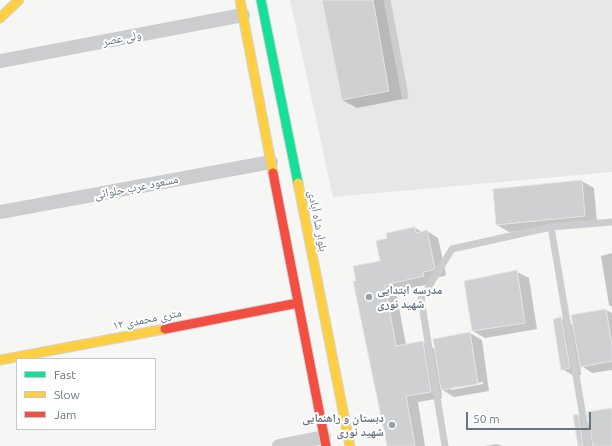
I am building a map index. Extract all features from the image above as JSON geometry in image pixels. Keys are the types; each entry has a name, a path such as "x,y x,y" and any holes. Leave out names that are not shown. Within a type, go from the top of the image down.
{"main road":[{"path":"0,18 19,0"},
{"path":"240,0 325,442"},
{"name":"بلوار شاه آبادی","path":"261,0 350,446"},
{"name":"۱۲ متری محمدی","path":"0,360 298,302"}],"street":[{"name":"ولی عصر","path":"0,61 243,15"},
{"name":"مسعود عرب حلوائی","path":"0,212 271,162"},
{"path":"279,446 325,442"}],"lane":[{"path":"387,0 405,96"},
{"path":"446,446 421,298 452,249 551,227 612,222"},
{"path":"551,227 588,446"}],"shaded area":[{"path":"290,0 612,0 612,172 333,197"}],"building":[{"path":"322,0 373,0 389,91 342,100"},
{"path":"582,180 585,216 496,225 493,189"},
{"path":"415,227 416,233 427,230 435,268 433,270 423,272 424,276 385,285 396,346 423,341 431,392 406,396 415,446 387,446 353,281 356,281 353,266 380,261 376,241 387,238 386,233"},
{"path":"517,270 525,323 472,331 464,281"},
{"path":"606,309 612,346 612,361 580,367 571,315"},
{"path":"561,317 570,368 561,370 553,319"},
{"path":"470,332 478,384 441,390 433,339"},
{"path":"612,408 612,446 593,446 587,412"},
{"path":"578,414 583,446 578,446 573,415"}],"traffic: fast":[{"path":"261,0 298,183"}],"traffic: slow":[{"path":"0,18 19,0"},
{"path":"240,0 273,173"},
{"path":"298,183 350,446"},
{"path":"0,360 165,329"}],"traffic: jam":[{"path":"273,173 326,446"},
{"path":"165,329 298,303"}],"place":[{"name":"مدرسه ابتدایی شهید نوری","path":"369,297"},
{"name":"دبستان و راهنمایی شهید نوری","path":"392,425"}]}
